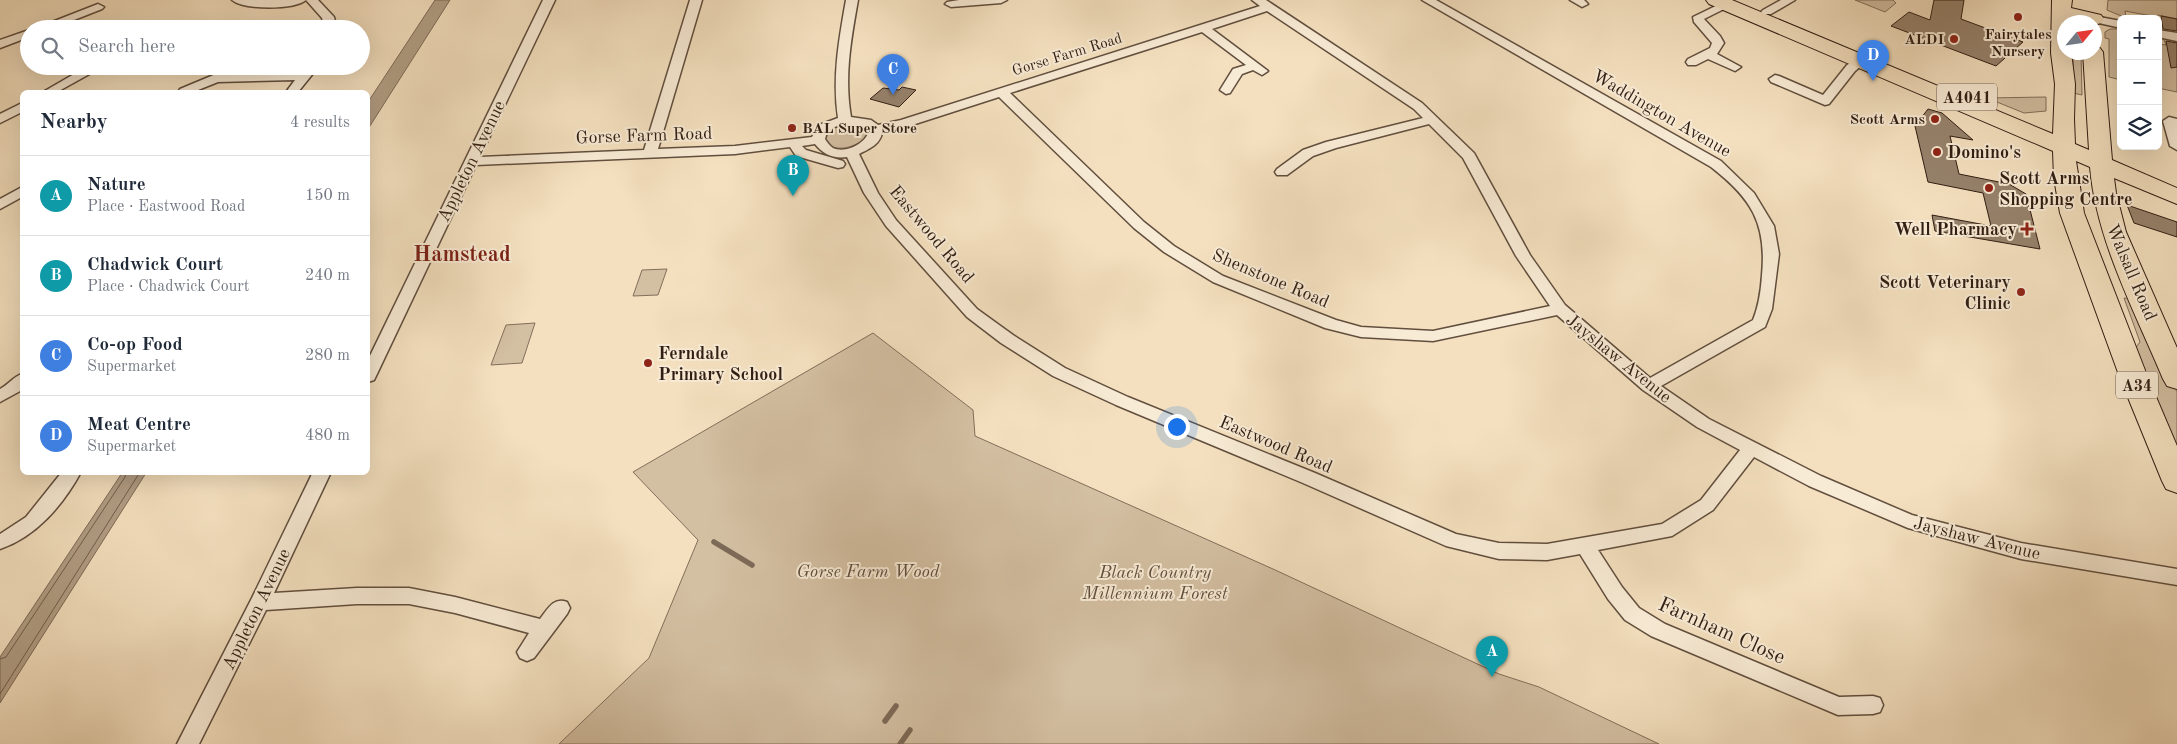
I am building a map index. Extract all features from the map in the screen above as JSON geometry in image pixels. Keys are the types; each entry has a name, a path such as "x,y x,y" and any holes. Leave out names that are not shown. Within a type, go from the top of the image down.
{"highway":[{"path":"2094,0 2094,15"},
{"name":"A4041","path":"1727,1 1767,12 2082,149 2177,197"},
{"name":"A4041","path":"1727,1 1861,61 2177,185"},
{"path":"2062,6 2081,15"},
{"name":"A34","path":"2062,6 2062,54 2065,84 2082,149"},
{"name":"A34","path":"2082,149 2094,85 2094,60"},
{"name":"Walsall Road","path":"2082,149 2103,187 2107,211 2114,232 2177,379"},
{"name":"Walsall Road","path":"2082,149 2084,248 2104,294 2134,378 2176,477"},
{"path":"2103,187 2113,184 2132,185 2177,197"},
{"path":"2104,294 2110,286 2119,286 2141,294"}],"street":[{"path":"239,0 271,5 301,0"},
{"path":"312,0 329,20"},
{"name":"Appleton Avenue","path":"370,372 549,0"},
{"path":"650,153 696,0"},
{"path":"845,120 841,96 843,51 852,0"},
{"path":"951,4 1001,0"},
{"name":"Waddington Avenue","path":"1428,0 1716,164 1729,174 1761,214 1770,237 1772,257 1766,311 1759,323 1649,386"},
{"path":"1767,12 1789,0"},
{"path":"1692,62 1715,50 1718,43 1716,38 1698,20 1698,17 1727,1"},
{"name":"Gorse Farm Road","path":"875,129 904,123 1204,28 1263,4"},
{"name":"Jayshaw Avenue","path":"1263,4 1418,106 1433,119 1469,156 1523,256 1560,309 1649,386 1703,423 1816,481 1908,522 2022,551 2177,577"},
{"path":"67,20 98,7"},
{"path":"2102,22 2117,24"},
{"path":"1204,28 1258,68 1237,72 1226,90"},
{"path":"2162,34 2177,37"},
{"path":"0,44 20,36"},
{"path":"1708,54 1735,67"},
{"path":"1774,79 1825,101 1850,68 1861,61"},
{"path":"53,90 81,75"},
{"path":"188,90 216,78 255,75"},
{"path":"294,90 305,75"},
{"name":"Shenstone Road","path":"1001,92 1150,235 1169,249 1218,278 1331,324 1361,332 1433,336 1560,309"},
{"path":"0,119 20,108"},
{"path":"1282,172 1308,153 1331,145 1433,119"},
{"path":"845,120 858,120 869,123 875,129 874,140 861,149 851,152 823,148 818,140 822,129 828,125 845,120"},
{"path":"2177,123 2169,121 2177,146"},
{"name":"Gorse Farm Road","path":"470,161 735,150 818,140"},
{"path":"794,144 801,153 838,164"},
{"name":"Eastwood Road","path":"851,152 871,193 891,223 972,313 1007,339 1059,372 1122,401 1309,478 1453,541 1499,551 1547,552 1666,531 1707,505 1751,449"},
{"path":"0,205 20,192"},
{"path":"0,396 14,389 20,382"},
{"path":"0,542 18,534 40,515 70,475"},
{"name":"Appleton Avenue","path":"188,744 260,602 321,475"},
{"name":"Farnham Close","path":"1585,546 1614,593 1632,614 1658,630 1838,706 1873,705"},
{"path":"260,602 357,596 409,596 455,605 544,629"},
{"path":"527,652 560,608"}],"green space":[{"path":"1855,0 1893,0 1896,3 1885,12"},
{"path":"2108,0 2177,0 2177,19 2162,15 2146,15 2125,11 2126,15 2119,15 2107,10"},
{"path":"2110,29 2117,29 2117,79 2109,77 2109,39 2105,38 2105,32"},
{"path":"2163,38 2177,41 2177,92 2162,89 2162,44 2166,45"},
{"path":"2073,60 2081,60 2082,95 2073,93"},
{"path":"2046,97 2046,111 2024,113 1987,98"},
{"path":"841,123 856,124 863,127 869,133 867,138 845,148 828,145 823,141 826,130"},
{"path":"667,269 658,295 633,296 642,270"},
{"path":"2124,298 2134,299 2177,392 2177,446 2134,350 2140,342"},
{"path":"535,323 522,363 491,365 506,325"},
{"name":"Gorse Farm Wood","path":"873,333 973,410 975,436 1273,569 1499,674 1539,687 1659,744 559,744 649,658 698,540 633,472"}],"water":[{"path":"435,0 450,0 370,126 370,99"},
{"path":"121,475 145,475 0,703 0,657"}],"building":[{"name":"ALDI","path":"1934,0 1964,0 1961,19 2023,42 1996,66 1891,26 1909,12 1930,20"},
{"path":"2162,16 2177,19 2177,31 2163,29"},
{"path":"2166,41 2177,43 2177,67 2171,68"},
{"path":"902,87 916,90 899,107 870,99 883,88 899,90"},
{"name":"Scott Arms Shopping Centre","path":"1928,109 1942,113 1973,140 1950,136 1959,174 2009,184 2026,194 2040,249 1935,231 1932,215 1991,226 1983,193 1928,182 1915,126"},
{"path":"2127,205 2177,222 2177,237 2134,223"}],"waterway":[{"path":"714,542 752,565"},
{"path":"885,721 896,706"},
{"path":"900,744 910,730"}],"place":[{"name":"Fairytales Nursery","path":"2018,17"},
{"name":"ALDI","path":"1954,39"},
{"name":"Meat Centre","path":"1873,81"},
{"name":"Co-op Food","path":"893,95"},
{"name":"Scott Arms","path":"1935,119"},
{"name":"BAL Super Store","path":"792,128"},
{"name":"Domino's","path":"1937,152"},
{"name":"Scott Arms Shopping Centre","path":"1989,188"},
{"name":"Chadwick Court","path":"793,196"},
{"name":"Well Pharmacy","path":"2027,229"},
{"name":"Scott Veterinary Clinic","path":"2021,292"},
{"name":"Ferndale Primary School","path":"648,363"},
{"name":"Nature","path":"1492,677"}],"district":[{"name":"Hamstead","path":"462,253"}],"park label":[{"name":"Black Country Millennium Forest","path":"1155,582"}]}
